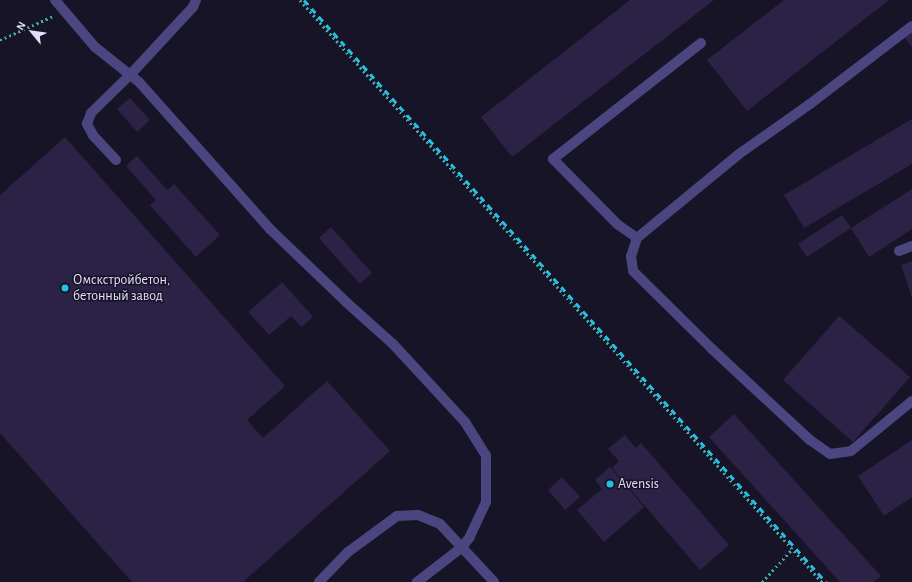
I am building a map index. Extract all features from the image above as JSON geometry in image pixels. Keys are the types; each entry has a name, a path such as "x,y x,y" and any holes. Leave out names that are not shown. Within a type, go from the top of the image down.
{"lane":[{"path":"55,0 95,47 139,82 270,229 346,302 393,344 465,422 486,456 486,502 470,537 461,548 417,582"},
{"path":"116,160 93,135 88,124 91,114 130,75 193,7 196,0"},
{"path":"912,26 810,104 739,154 637,238 631,256 633,271 712,349 810,440 830,454 851,451 912,401"},
{"path":"637,238 617,224 553,159 701,42"},
{"path":"899,251 912,246"},
{"path":"319,582 348,552 397,516 418,515 440,524 461,548 484,569 494,582"}],"path":[{"path":"300,0 822,582"},
{"path":"0,40 64,11"},
{"path":"762,582 792,549"}],"building":[{"path":"630,0 714,0 512,157 481,117"},
{"path":"784,0 889,0 747,111 707,60"},
{"path":"912,31 912,47 904,37"},
{"path":"130,98 150,120 137,132 117,109"},
{"path":"912,119 912,164 804,228 784,195"},
{"name":"Омскстройбетон, бетонный завод","path":"65,137 285,386 247,420 263,438 327,381 390,451 243,582 132,582 0,433 0,195"},
{"path":"137,156 167,190 174,184 220,235 196,257 150,205 156,200 126,166"},
{"path":"912,189 912,229 869,257 851,228"},
{"path":"842,215 851,228 807,257 798,244"},
{"path":"331,227 372,273 360,284 319,238"},
{"path":"912,261 912,298 901,265"},
{"path":"282,282 313,317 302,327 291,316 269,335 248,312"},
{"path":"839,316 910,377 853,442 783,380"},
{"path":"734,414 881,576 874,582 840,582 709,437"},
{"path":"625,435 636,448 641,443 729,545 700,570 612,468 619,461 608,449"},
{"path":"912,440 912,497 884,516 858,476"},
{"path":"610,467 644,507 604,542 577,510 602,489 595,480"},
{"path":"562,477 580,497 565,510 548,490"}],"railway":[{"path":"304,0 826,582"}],"place":[{"name":"Омскстройбетон, бетонный завод","path":"65,288"},
{"name":"Avensis","path":"610,484"}]}
